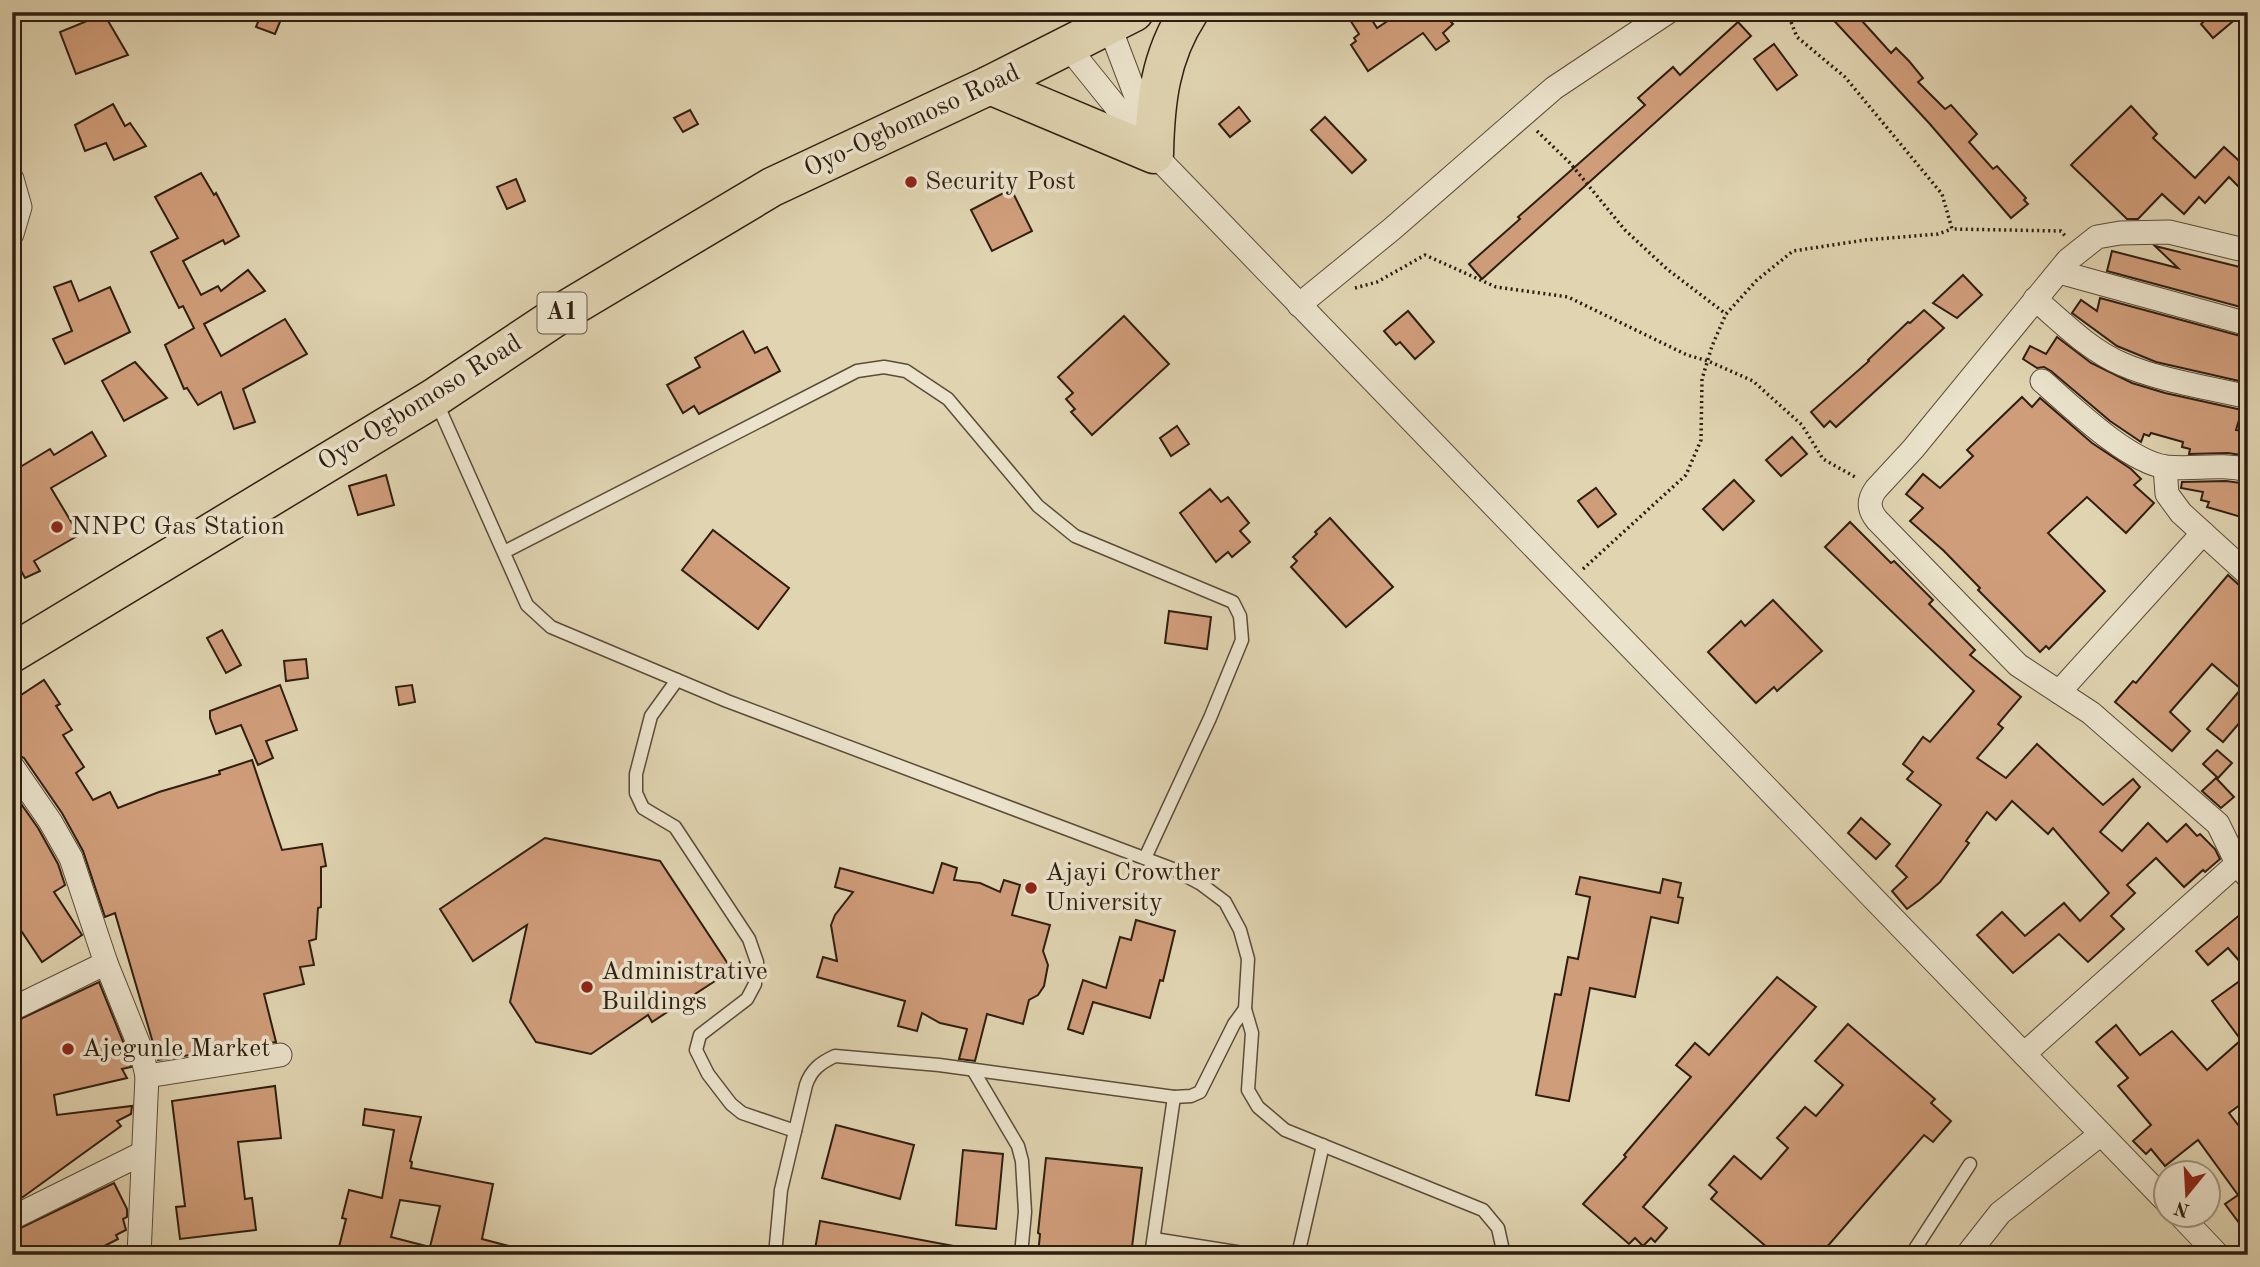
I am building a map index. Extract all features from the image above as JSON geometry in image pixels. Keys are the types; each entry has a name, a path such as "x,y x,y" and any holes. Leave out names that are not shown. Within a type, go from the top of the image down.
{"highway":[{"path":"989,85 1145,139 1163,66 1175,33 1189,12"},
{"name":"Oyo-Ogbomoso Road","path":"12,653 434,398 566,310 772,187 1068,47 1121,18"}],"street":[{"path":"1299,305 1392,229 1554,88 1668,12"},
{"path":"1121,18 1145,139"},
{"path":"1068,47 1118,109 1299,305 2152,1187"},
{"path":"12,179 20,206 12,234"},
{"path":"2024,1054 2244,864 2218,824 2091,713 2018,665 1877,520 1869,504 1871,496 1913,450 2035,299 2078,252 2097,237 2169,232 2248,251"},
{"path":"2059,272 2248,324"},
{"path":"2035,299 2092,347 2122,364 2248,397"},
{"path":"2042,381 2130,453 2165,467 2230,465 2248,470"},
{"path":"2165,467 2167,495 2181,513 2248,574"},
{"path":"2059,692 2203,533"},
{"path":"12,766 50,821 71,858 106,963 141,1050 147,1076 139,1255"},
{"path":"12,1009 106,963"},
{"path":"147,1076 280,1055"},
{"path":"1967,1255 2000,1213 2101,1134"},
{"path":"12,1218 143,1153"},
{"path":"2192,1228 2218,1255"}],"lane":[{"path":"504,552 857,371 884,367 906,371 948,399 1038,506 1075,536 1233,603 1240,616 1242,640 1210,718 1145,858"},
{"path":"434,398 527,604 551,627 727,701 1145,858 1201,884 1225,902 1240,930 1248,959 1245,1009 1252,1032 1248,1090 1258,1107 1285,1130 1483,1210 1498,1228 1504,1255"},
{"path":"677,680 650,716 636,774 636,793 643,808 675,827 750,939 757,961 755,984 747,999 700,1035 696,1050 708,1074 731,1104 742,1113 795,1131"},
{"path":"775,1255 781,1190 809,1077 813,1070 835,1056 973,1070 1174,1097 1191,1096 1200,1092 1234,1024 1245,1009"},
{"path":"973,1070 1023,1161 1025,1212 1021,1255"},
{"path":"1152,1255 1174,1097"},
{"path":"1298,1255 1323,1145"},
{"path":"1911,1255 1970,1164"},
{"path":"1154,1239 1255,1255"}],"path":[{"path":"1787,12 1797,37 1845,77 1942,194 1952,229"},
{"path":"1522,116 1570,163 1625,230 1667,269 1726,314"},
{"path":"1569,582 1686,475 1701,440 1702,380 1726,314 1757,280 1793,250 1938,234 1952,229 2061,231 2078,252"},
{"path":"1351,290 1377,282 1425,255 1496,287 1567,297 1687,355 1708,361 1753,381 1802,425 1823,459 1856,478 1869,504"}],"building":[{"path":"262,12 284,12 275,34 256,27"},
{"path":"1345,12 1367,12 1377,28 1401,12 1442,12 1453,24 1443,33 1449,41 1436,50 1423,33 1368,71 1351,45 1359,34"},
{"path":"1826,12 1873,12 1863,22 1891,53 1896,48 1909,61 1923,78 1918,82 1945,109 1951,105 1977,134 1969,142 1993,169 1997,166 2026,198 2024,200 2028,204 2011,218 1929,123"},
{"path":"2214,12 2244,12 2213,38 2201,24"},
{"path":"104,14 128,55 76,74 60,32"},
{"path":"1738,22 1751,36 1482,279 1469,264 1645,105 1638,98 1673,67 1680,75"},
{"path":"1774,44 1797,75 1777,90 1754,59"},
{"path":"113,104 125,126 130,123 146,146 114,160 106,143 85,151 75,125"},
{"path":"2131,106 2157,134 2153,138 2195,178 2224,147 2248,169 2248,196 2229,177 2205,203 2199,197 2184,214 2162,194 2138,219 2127,219 2071,165"},
{"path":"1239,107 1250,121 1230,137 1219,124"},
{"path":"690,110 698,124 683,132 674,118"},
{"path":"1325,117 1366,160 1352,173 1311,130"},
{"path":"201,173 214,195 216,193 239,236 225,244 223,240 183,261 201,295 218,286 221,291 248,270 265,291 204,324 221,356 285,319 307,354 243,389 255,422 234,429 221,392 198,405 187,388 184,389 165,345 194,328 183,306 179,308 151,252 178,238 155,197"},
{"path":"516,179 525,201 507,209 497,187"},
{"path":"1011,189 1032,231 992,251 971,210"},
{"path":"2155,246 2248,269 2248,309 2107,271 2112,251 2178,268"},
{"path":"1963,275 1982,295 1957,318 1933,303"},
{"path":"71,281 79,301 110,287 130,332 65,364 53,339 72,331 54,287"},
{"path":"2100,298 2248,338 2248,383 2156,362 2117,346 2072,313 2081,300 2097,311"},
{"path":"1924,310 1944,328 1836,427 1830,421 1824,427 1811,412"},
{"path":"1408,311 1434,342 1415,359 1400,342 1396,345 1384,331"},
{"path":"1124,316 1169,364 1092,435 1071,412 1075,409 1066,399 1073,393 1058,377"},
{"path":"743,331 755,353 767,347 780,371 699,414 694,406 683,413 667,385 700,367 695,358"},
{"path":"2057,337 2091,363 2132,383 2242,410 2236,430 2248,432 2248,456 2228,453 2189,454 2190,449 2182,447 2183,442 2151,433 2149,436 2144,434 2141,442 2110,421 2051,371 2044,367 2037,368 2023,359 2030,346 2046,354"},
{"path":"135,362 167,398 124,421 102,381"},
{"path":"2022,397 2032,407 2040,398 2092,443 2131,469 2141,479 2134,485 2154,503 2126,533 2087,497 2048,533 2105,591 2049,649 2046,646 2040,652 1978,590 1980,588 1944,551 1910,521 1923,508 1906,494 1923,474 1940,488 1973,456 1967,450"},
{"path":"1177,426 1189,444 1171,456 1160,438"},
{"path":"92,432 106,456 51,488 79,535 34,561 40,571 25,578 12,554 12,472 50,449 54,455"},
{"path":"1792,437 1807,454 1781,476 1766,460"},
{"path":"386,475 394,505 358,515 349,486"},
{"path":"1734,480 1754,501 1723,530 1703,509"},
{"path":"2226,481 2248,484 2248,519 2207,507 2209,502 2201,500 2203,492 2181,488 2182,482"},
{"path":"1596,488 1616,514 1598,527 1578,501"},
{"path":"1210,489 1221,502 1228,497 1249,523 1240,531 1250,542 1232,557 1228,552 1216,562 1180,513"},
{"path":"1330,518 1393,587 1346,627 1291,567 1297,561 1293,557"},
{"path":"1850,522 1933,600 1929,604 1975,650 1970,655 2021,697 1998,724 2003,728 1977,758 2006,778 2037,744 2103,805 2133,779 2140,787 2100,832 2122,851 2148,823 2167,842 2186,824 2215,849 2220,859 2184,887 2156,858 2127,885 2135,893 2111,916 2124,929 2088,962 2059,934 2013,973 1977,935 2002,912 2025,936 2064,903 2080,921 2109,893 2053,828 2048,834 2012,801 1996,820 1987,812 1966,841 1969,843 1940,882 1907,909 1892,891 1907,877 1896,866 1941,805 1907,779 1913,772 1903,764 1923,737 1930,742 1974,691 1825,547"},
{"path":"713,530 789,588 758,629 682,570"},
{"path":"2228,575 2239,585 2248,588 2248,713 2223,742 2207,729 2241,689 2212,664 2170,712 2190,731 2172,751 2115,702 2133,681 2136,683"},
{"path":"1773,600 1822,651 1777,691 1774,687 1756,703 1708,652 1741,621 1745,626"},
{"path":"1169,611 1211,617 1207,649 1165,643"},
{"path":"222,630 241,665 226,673 207,638"},
{"path":"306,659 308,678 286,681 284,661"},
{"path":"44,680 60,704 56,706 72,730 63,735 84,767 76,773 93,800 110,792 118,808 159,792 220,774 219,771 252,760 282,850 322,844 326,866 321,867 321,907 318,908 316,939 309,941 314,965 300,967 304,984 264,994 276,1042 158,1060 115,913 105,917 83,851 62,813 24,758 12,752 12,701"},
{"path":"280,685 297,730 266,741 273,758 258,765 241,725 216,734 210,711"},
{"path":"412,685 415,702 399,705 396,687"},
{"path":"2217,750 2232,763 2218,778 2203,764"},
{"path":"2216,778 2234,797 2221,808 2202,791"},
{"path":"12,791 38,828 58,864 65,885 54,892 82,935 42,962 12,917"},
{"path":"1861,818 1890,844 1876,859 1848,833"},
{"path":"545,838 660,861 732,970 652,1022 648,1015 591,1054 536,1042 510,1002 527,925 473,961 440,909"},
{"path":"942,863 957,868 954,880 980,883 1000,892 1004,880 1020,885 1012,915 1050,925 1043,951 1048,965 1044,986 1038,995 1029,1000 1023,1024 987,1014 975,1061 959,1059 967,1029 940,1023 922,1013 917,1031 898,1026 905,1001 817,977 823,957 837,961 831,925 835,915 853,892 835,887 840,868 933,893"},
{"path":"1580,877 1660,893 1663,879 1681,883 1678,897 1683,898 1678,923 1651,917 1635,997 1590,988 1569,1101 1536,1095 1555,994 1561,995 1568,957 1578,959 1590,897 1576,894"},
{"path":"2248,908 2248,971 2228,948 2208,965 2196,951"},
{"path":"1136,920 1175,931 1163,981 1160,980 1150,1018 1093,1002 1083,1034 1068,1029 1083,980 1106,988 1120,937 1131,940"},
{"path":"2248,975 2248,1099 2229,1113 2248,1138 2248,1235 2225,1204 2238,1195 2222,1173 2222,1158 2211,1158 2198,1140 2175,1158 2158,1158 2151,1149 2146,1154 2133,1141 2151,1125 2118,1086 2128,1078 2096,1042 2116,1025 2140,1055 2172,1031 2207,1070 2241,1040 2212,1001"},
{"path":"1777,977 1816,1007 1643,1207 1667,1228 1655,1242 1651,1238 1643,1246 1635,1238 1629,1244 1583,1204 1626,1157 1624,1155 1691,1077 1676,1065 1695,1043 1709,1055"},
{"path":"99,982 131,1067 122,1069 127,1078 54,1095 57,1115 132,1106 131,1114 117,1121 121,1126 23,1197 12,1202 12,1023"},
{"path":"1848,1024 1935,1099 1931,1103 1951,1121 1933,1142 1924,1135 1820,1255 1776,1255 1711,1199 1717,1192 1709,1185 1734,1156 1761,1179 1788,1148 1777,1138 1805,1107 1816,1116 1843,1085 1815,1061"},
{"path":"275,1086 281,1138 238,1142 245,1199 252,1198 256,1230 180,1239 176,1207 185,1206 172,1101"},
{"path":"365,1109 421,1117 410,1161 411,1168 493,1184 482,1239 520,1249 520,1255 337,1255 346,1219 342,1218 349,1190 382,1198 394,1130 363,1125","holes":["400,1200 440,1206 430,1247 391,1237"]},
{"path":"836,1125 914,1145 900,1199 822,1178"},
{"path":"963,1150 1003,1154 996,1229 956,1225"},
{"path":"1046,1158 1142,1168 1131,1255 1038,1255"},
{"path":"114,1183 127,1209 127,1217 123,1219 126,1230 116,1235 118,1239 87,1255 12,1255 12,1232"},
{"path":"820,1221 954,1246 954,1255 814,1255"}],"place":[{"name":"Security Post","path":"911,182"},
{"name":"NNPC Gas Station","path":"57,527"},
{"name":"Ajayi Crowther University","path":"1031,888"},
{"name":"Administrative Buildings","path":"587,987"},
{"name":"Ajegunle Market","path":"68,1049"}]}
